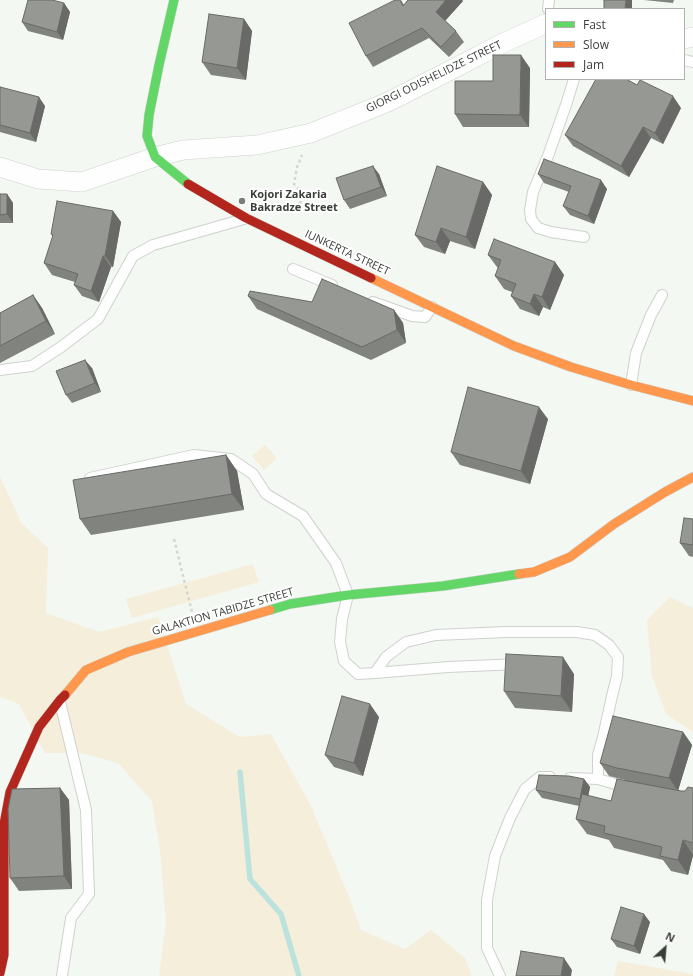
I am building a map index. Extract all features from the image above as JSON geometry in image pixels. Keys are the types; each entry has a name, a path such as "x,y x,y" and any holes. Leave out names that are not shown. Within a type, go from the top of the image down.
{"street":[{"name":"IUNKERTA STREET","path":"174,0 149,115 148,136 155,156 185,182 246,218 514,346 571,367 693,402"},
{"name":"GIORGI ODISHELIDZE STREET","path":"0,167 38,179 82,182 155,156 182,150 257,145 311,133 388,102 503,43 545,20"},
{"name":"GALAKTION TABIDZE STREET","path":"0,973 4,955 4,824 10,792 39,727 86,670 128,652 290,604 348,595 443,586 534,572 570,557 614,524 665,492 693,477"}],"lane":[{"path":"574,80 548,156 533,192 530,210 531,219 538,228 551,232 584,237"},
{"path":"0,370 32,366 61,347 98,319 133,256 153,245 246,218"},
{"path":"293,269 341,289"},
{"path":"631,385 636,353 651,315 662,295"},
{"path":"362,297 412,316 425,317 432,307"},
{"path":"83,480 194,455 231,458 253,474 266,494 303,516 336,563 348,595 342,619 340,642 344,661 358,674 525,663"},
{"path":"375,673 386,657 406,642 436,635 506,632 577,632 595,635 609,645 618,657 617,676 598,755 598,779"},
{"path":"60,700 86,810 89,894 71,918 62,976"},
{"path":"500,976 487,948 487,900 495,856 510,818 526,789 540,777 562,777 598,779 639,790"}],"path":[{"path":"266,211 270,203 288,209 299,204 305,197 294,184 297,167 311,133"},
{"path":"174,539 197,631"}],"shaded area":[{"path":"265,445 277,458 264,470 252,456"},
{"path":"0,477 22,524 48,548 46,613 99,632 158,617 186,704 240,737 271,734 311,806 349,897 361,930 405,949 431,930 465,958 472,976 159,976 166,921 160,850 152,801 118,763 82,753 45,753 19,704 0,697"},
{"path":"253,564 259,582 132,618 126,599"},
{"path":"670,597 693,608 693,732 666,714 652,676 647,620"},
{"path":"618,961 693,974 693,976 614,976"}],"building":[{"path":"28,0 52,0 64,3 57,32 22,22"},
{"path":"395,0 400,0 403,6 408,0 446,0 436,12 456,31 441,47 422,28 366,56 349,23"},
{"path":"604,0 626,0 625,8 604,8"},
{"path":"209,14 244,19 237,68 202,62"},
{"path":"493,55 521,55 520,115 455,114 455,81 493,81"},
{"path":"595,80 628,80 637,85 640,80 673,96 655,133 643,127 621,166 565,135"},
{"path":"0,87 39,97 30,133 0,125"},
{"path":"544,159 601,180 588,216 563,206 571,186 538,174"},
{"path":"373,166 381,187 344,200 336,178"},
{"path":"437,166 483,182 466,237 441,228 436,242 415,235"},
{"path":"0,194 7,194 7,214 0,215"},
{"path":"57,201 113,211 105,256 103,256 91,291 74,285 78,274 44,263 53,235 51,234"},
{"path":"494,239 555,262 542,297 534,294 530,304 511,296 516,284 495,276 501,260 488,255"},
{"path":"322,279 394,310 397,330 362,347 248,296 250,291 312,302"},
{"path":"33,295 46,321 0,346 0,313"},
{"path":"85,360 95,383 66,395 56,371"},
{"path":"468,387 539,407 521,471 451,452"},
{"path":"226,455 232,494 80,519 73,480"},
{"path":"684,518 693,519 693,545 680,543"},
{"path":"506,654 563,657 561,696 504,691"},
{"path":"342,696 370,704 354,763 325,755"},
{"path":"613,716 683,732 669,778 617,768 600,763"},
{"path":"539,775 569,776 584,779 580,799 536,790"},
{"path":"617,779 681,791 685,791 688,787 693,788 693,843 683,840 678,860 660,856 662,847 604,833 605,826 576,819 582,794 611,801"},
{"path":"60,788 64,876 10,878 8,809 12,789"},
{"path":"621,907 644,914 634,946 611,939"},
{"path":"521,951 564,958 561,976 516,976"}],"waterway":[{"path":"240,772 250,879 281,914 299,976"}],"traffic: fast":[{"path":"174,0 149,115 147,136 155,157 188,184"},
{"path":"270,610 290,604 348,595 443,586 519,574"}],"traffic: slow":[{"path":"371,278 514,346 571,367 631,385 693,401"},
{"path":"519,574 534,572 570,557 614,524 665,492 693,477"},
{"path":"65,695 86,670 128,652 270,610"}],"traffic: jam":[{"path":"188,184 246,218 371,278"},
{"path":"0,973 4,955 4,824 10,792 39,727 65,695"}],"place":[{"name":"Kojori Zakaria Bakradze Street","path":"242,201"}]}
